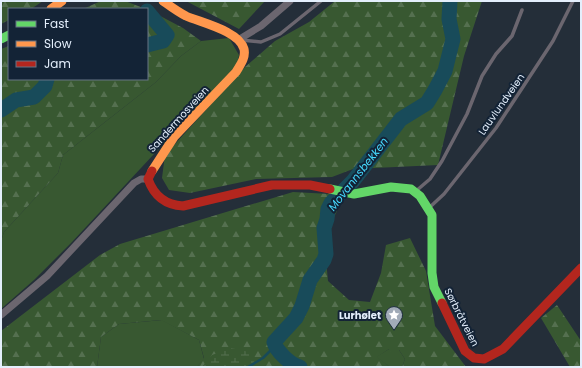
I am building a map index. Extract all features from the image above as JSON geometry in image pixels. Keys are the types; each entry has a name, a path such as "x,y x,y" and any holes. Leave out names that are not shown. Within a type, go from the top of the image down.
{"street":[{"path":"52,8 62,1"},
{"path":"163,1 186,16 233,35 238,40 260,26 290,1"},
{"name":"Sandermosveien","path":"148,179 151,167 162,151 243,64 244,50 238,40"},
{"path":"1,315 46,276 134,183 141,179 148,179 150,187 157,197 176,206 197,204 272,185 310,185 359,194 391,186 406,187 416,191 430,208"},
{"name":"Sørbråtveien","path":"430,208 432,216 432,273 434,287 465,351 474,359 490,359 503,349 581,268"}],"lane":[{"path":"238,40 255,43 270,39 280,34 321,1"},
{"name":"Lauvlundveien","path":"430,208 444,194 496,128 553,41 572,1"},
{"path":"416,191 430,179 442,161 465,119 486,70 496,54 512,36 522,10"}],"green space":[{"path":"1,1 43,1 32,8 8,8 8,20 1,24"},
{"path":"101,1 125,1 143,8 85,8"},
{"path":"186,1 265,1 239,29"},
{"path":"335,1 482,1 464,56 438,165 353,169 332,177 256,179 190,193 169,190 162,178 165,155 245,67 275,41 309,22"},
{"path":"148,10 183,28 201,41 181,56 156,82 63,155 58,173 4,232 1,241 1,49 8,46 8,80 148,80"},
{"path":"229,38 239,55 237,65 72,242 34,280 1,309 1,241 4,232 58,173 63,155 156,82 181,56 201,41"},
{"path":"293,192 330,194 337,211 324,238 328,281 349,300 370,302 381,273 386,245 410,238 426,271 435,326 466,367 402,367 405,359 399,350 393,354 389,349 377,357 390,367 197,367 204,358 199,340 161,320 119,324 101,337 97,367 1,367 1,331 100,255 120,244"},
{"path":"557,305 581,341 581,367 570,367 541,318"},
{"path":"162,320 199,340 204,359 197,367 97,367 101,337 119,324"},
{"path":"231,348 249,352 257,367 202,367 212,355"},
{"path":"389,349 399,350 405,359 402,367 390,367 376,357"}],"waterway":[{"name":"Movannsbekken","path":"300,367 292,364 284,357 275,346 274,342 296,318 302,306 310,280 324,260 326,254 324,228 328,209 331,203 353,181 401,119 427,103 435,90 445,71 453,39 449,19 450,1"},
{"name":"Movannsbekken","path":"148,12 167,35 163,41 148,45"},
{"name":"Movannsbekken","path":"1,110 16,100 34,97 45,86 47,80"},
{"path":"248,367 263,358 275,346"}],"traffic: fast":[{"path":"1,39 8,36"},
{"path":"330,189 354,194 391,187 411,189 420,196 432,215 432,273 434,287 442,303"}],"traffic: slow":[{"path":"52,8 62,1"},
{"path":"152,171 174,137 236,72 244,55 244,49 241,43 228,32 186,16 163,1"}],"traffic: jam":[{"path":"152,171 148,179 157,195 166,202 183,206 272,185 310,185 330,189"},
{"path":"442,303 465,351 474,358 484,359 503,349 581,268"}],"place":[{"name":"Lurhølet","path":"394,330"}]}
